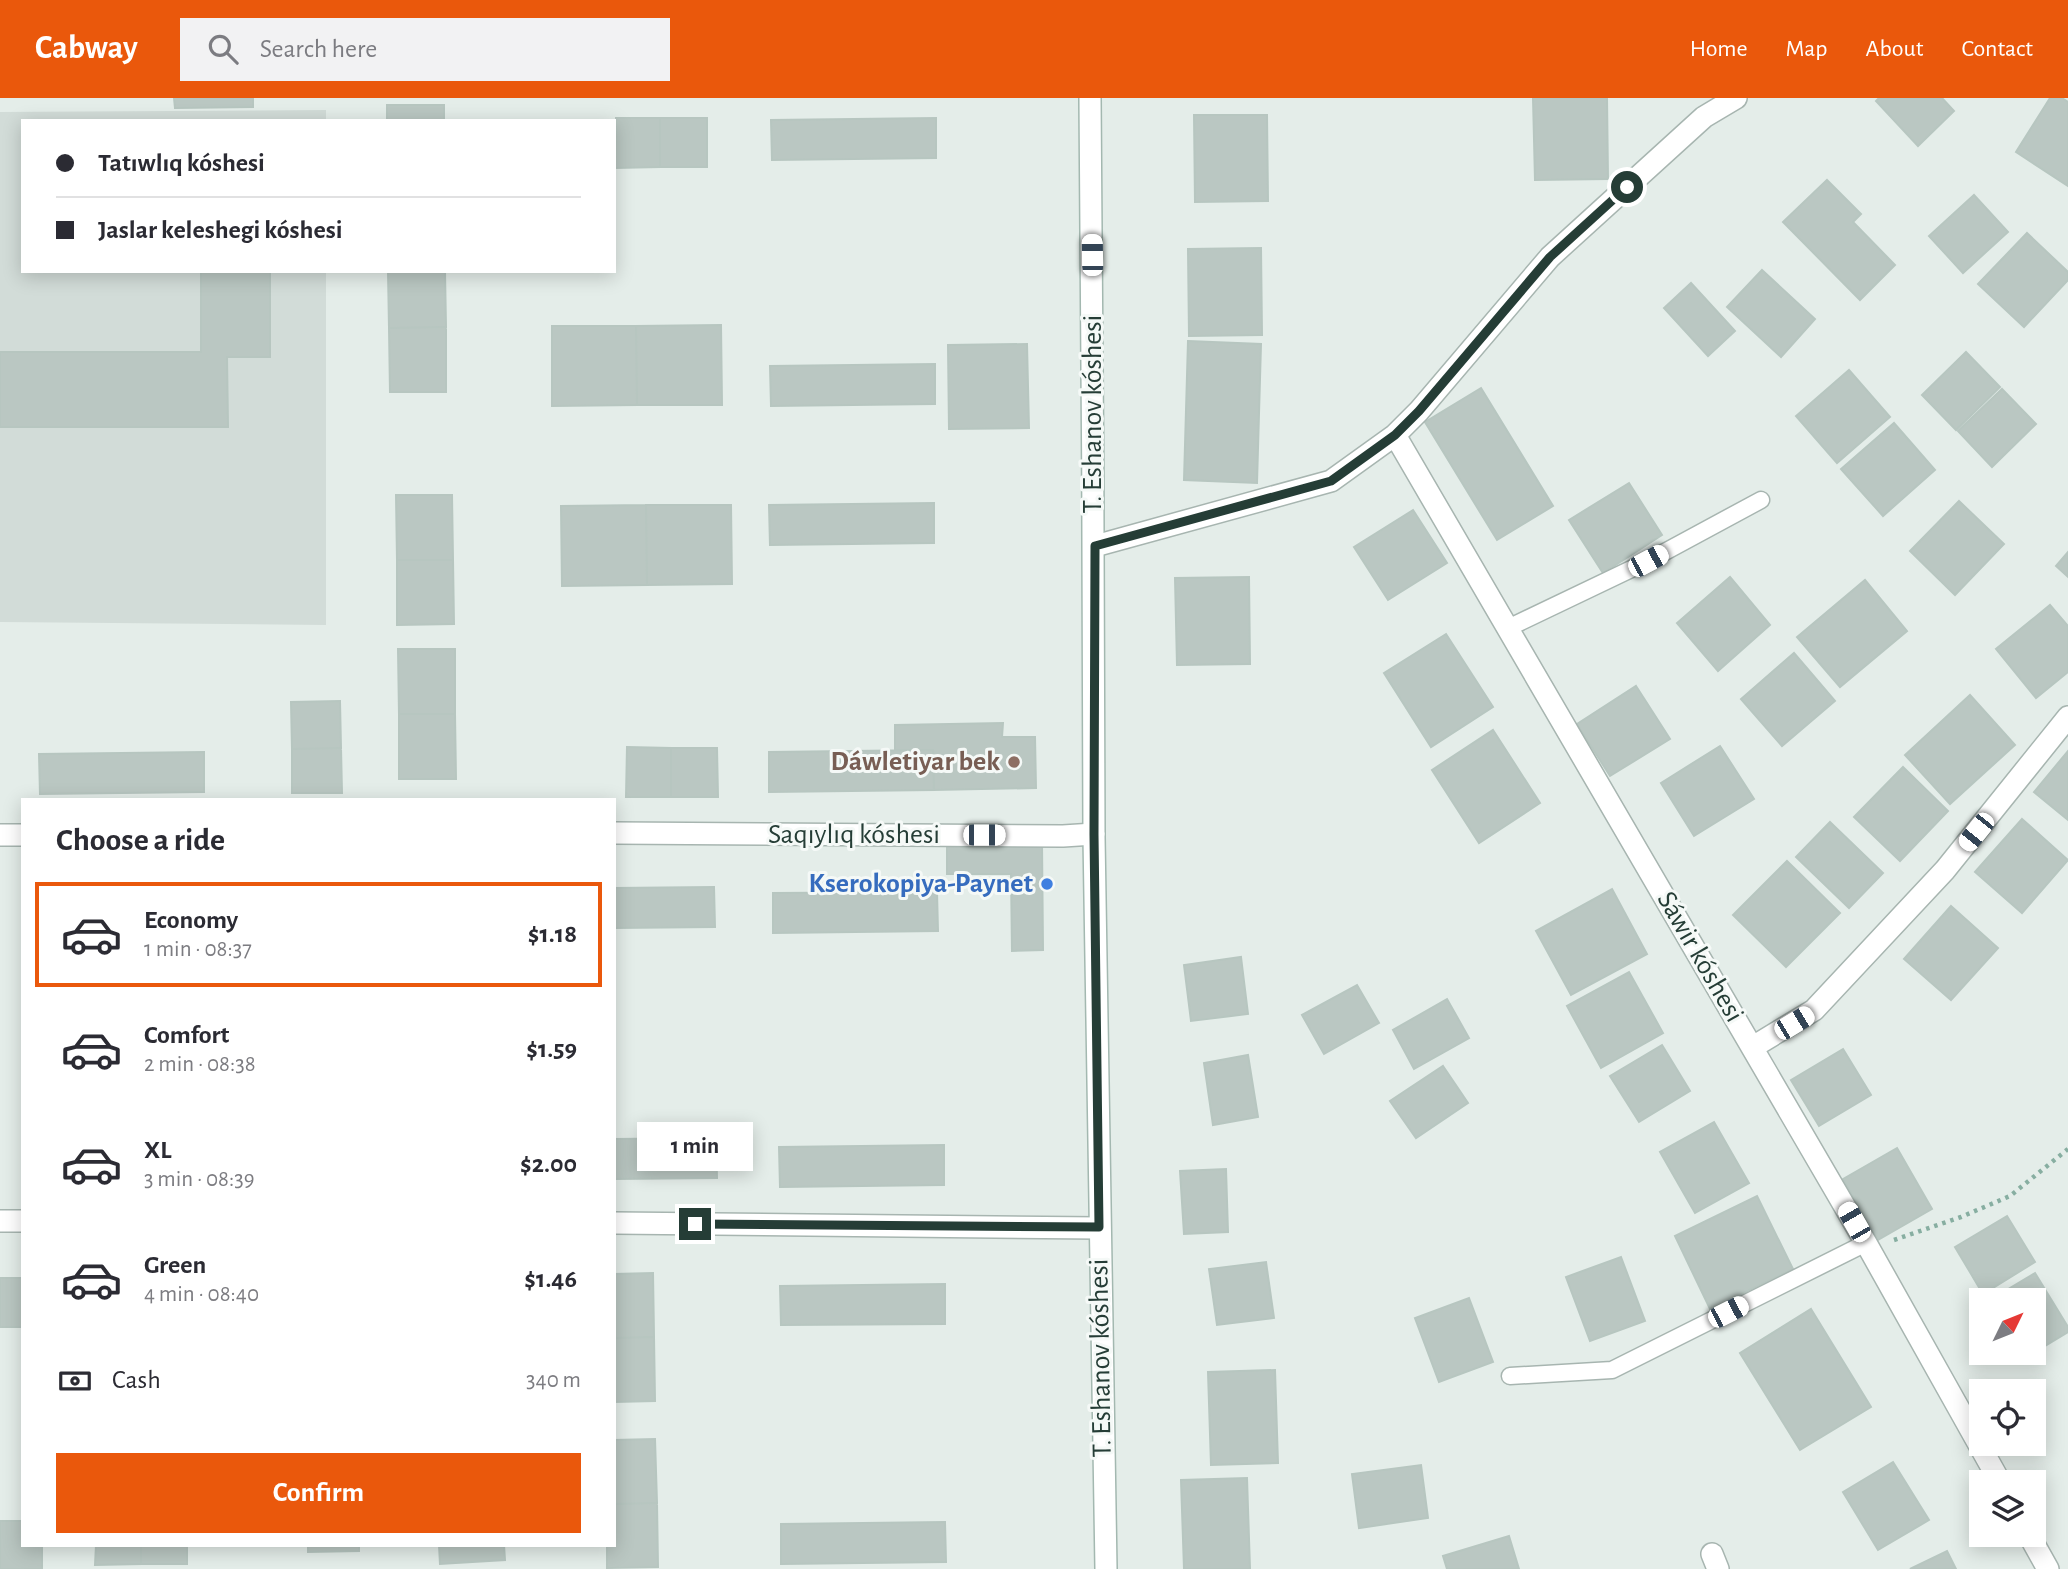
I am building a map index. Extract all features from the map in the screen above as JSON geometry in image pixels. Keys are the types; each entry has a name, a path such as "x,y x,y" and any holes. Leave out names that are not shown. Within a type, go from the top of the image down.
{"street":[{"name":"T. Eshanov kóshesi","path":"1090,98 1095,546 1094,834 1106,1569"},
{"path":"1095,546 1331,481 1395,435 1419,411 1550,257 1704,117 1736,98"},
{"name":"Sáwir kóshesi","path":"1395,435 1753,1047 1993,1470"},
{"path":"1753,1047 1814,1010 1945,870 2068,717"},
{"name":"Saqıylıq kóshesi","path":"616,833 1094,834"},
{"path":"0,835 21,835"},
{"path":"0,1221 21,1221"},
{"path":"616,1223 1099,1227"},
{"path":"2036,1547 2048,1569"}],"lane":[{"path":"1508,628 1648,561 1761,500"},
{"path":"1510,1376 1612,1370 1866,1243"}],"path":[{"path":"1866,1243 1886,1243 1961,1217 2010,1196 2068,1149"}],"shaded area":[{"path":"326,110 326,119 21,119 21,273 326,273 326,625 0,622 0,112"}],"building":[{"path":"174,98 253,98 253,107 175,108"},
{"path":"1533,98 1607,98 1608,179 1535,180"},
{"path":"1879,98 1942,98 1954,111 1918,146 1876,101"},
{"path":"2050,98 2062,98 2068,102 2068,186 2016,152"},
{"path":"387,105 444,105 444,119 387,119"},
{"path":"1194,115 1267,115 1268,201 1195,202"},
{"path":"660,118 660,167 616,168 616,119"},
{"path":"660,118 707,118 707,167 660,167"},
{"path":"936,118 936,158 772,160 771,120"},
{"path":"1827,180 1861,214 1853,222 1895,265 1860,300 1783,222"},
{"path":"1974,195 2008,232 1963,273 1929,236"},
{"path":"2027,233 2068,272 2068,280 2024,327 1978,284"},
{"path":"1261,248 1262,335 1189,336 1188,249"},
{"path":"1762,270 1815,319 1781,357 1727,307"},
{"path":"201,273 270,273 270,357 227,357 228,427 0,427 0,352 201,352"},
{"path":"388,273 445,273 446,327 389,328"},
{"path":"1691,283 1735,331 1708,356 1664,308"},
{"path":"721,325 722,405 637,405 636,326"},
{"path":"552,326 636,326 637,405 552,406"},
{"path":"446,327 446,392 390,392 389,328"},
{"path":"1188,341 1261,344 1257,483 1184,480"},
{"path":"1027,344 1029,428 949,429 948,345"},
{"path":"1966,352 2000,387 1956,430 1922,395"},
{"path":"935,364 935,404 771,406 770,366"},
{"path":"1849,370 1890,417 1837,463 1796,416"},
{"path":"1481,388 1553,506 1497,540 1425,422"},
{"path":"2002,389 2036,424 1992,467 1958,431"},
{"path":"1894,423 1935,470 1883,516 1841,469"},
{"path":"1629,483 1662,535 1603,573 1569,520"},
{"path":"396,495 452,495 453,560 397,560"},
{"path":"1959,501 2004,544 1955,595 1910,551"},
{"path":"934,503 934,543 770,545 769,505"},
{"path":"646,505 647,585 562,586 561,506"},
{"path":"646,505 731,505 732,584 647,585"},
{"path":"1413,510 1447,563 1388,600 1354,547"},
{"path":"2068,552 2068,577 2056,566"},
{"path":"397,560 453,560 454,624 397,625"},
{"path":"1249,577 1250,664 1177,665 1175,578"},
{"path":"1730,577 1770,625 1718,671 1677,623"},
{"path":"1865,580 1907,631 1840,687 1797,637"},
{"path":"2050,605 2068,626 2068,672 2036,698 1996,649"},
{"path":"1446,634 1493,707 1431,747 1384,673"},
{"path":"398,649 455,649 455,714 399,714"},
{"path":"1794,653 1835,701 1782,746 1741,699"},
{"path":"1636,686 1670,739 1610,776 1577,724"},
{"path":"1970,695 2015,745 1950,804 1905,755"},
{"path":"340,701 341,748 292,749 291,702"},
{"path":"399,714 455,714 456,779 399,779"},
{"path":"1003,723 1002,737 1035,737 1036,788 934,790 933,750 895,750 895,725"},
{"path":"1493,730 1540,803 1479,843 1432,770"},
{"path":"1720,746 1754,799 1694,836 1661,783"},
{"path":"627,747 671,748 671,797 626,797"},
{"path":"341,748 342,793 292,793 292,749"},
{"path":"671,748 717,748 718,797 671,797"},
{"path":"933,750 934,790 769,792 769,752"},
{"path":"2068,751 2068,820 2034,792"},
{"path":"204,752 204,792 40,794 39,754"},
{"path":"1903,767 1948,811 1900,861 1854,817"},
{"path":"2022,819 2068,860 2022,913 1975,872"},
{"path":"1830,822 1883,873 1849,908 1796,857"},
{"path":"947,843 1042,843 1043,950 1012,951 1011,874 947,874"},
{"path":"1787,861 1840,913 1786,967 1733,915"},
{"path":"714,887 715,927 616,928 616,888"},
{"path":"1612,889 1647,954 1571,995 1536,931"},
{"path":"937,892 938,931 773,933 773,893"},
{"path":"1951,906 1998,948 1951,1000 1904,959"},
{"path":"1241,957 1248,1014 1191,1021 1184,965"},
{"path":"1629,972 1663,1033 1601,1068 1567,1006"},
{"path":"1357,985 1379,1023 1324,1054 1302,1015"},
{"path":"1447,999 1469,1038 1414,1069 1393,1030"},
{"path":"1662,1045 1690,1091 1639,1122 1610,1076"},
{"path":"1843,1049 1871,1095 1819,1126 1791,1080"},
{"path":"1248,1055 1258,1117 1213,1125 1204,1063"},
{"path":"1443,1066 1468,1103 1416,1138 1390,1101"},
{"path":"1714,1122 1749,1183 1695,1213 1660,1152"},
{"path":"716,1138 717,1178 616,1179 616,1139"},
{"path":"944,1145 944,1185 780,1187 779,1147"},
{"path":"1897,1148 1932,1209 1878,1240 1843,1179"},
{"path":"1226,1169 1228,1232 1184,1234 1180,1171"},
{"path":"1757,1196 1793,1269 1710,1309 1675,1236"},
{"path":"2007,1216 2035,1262 1993,1288 1979,1288 1955,1247"},
{"path":"1621,1257 1645,1321 1590,1341 1566,1277"},
{"path":"1266,1262 1274,1318 1217,1325 1209,1269"},
{"path":"653,1273 654,1337 616,1338 616,1274"},
{"path":"2035,1273 2044,1288 2010,1288"},
{"path":"0,1278 21,1278 21,1327 0,1327"},
{"path":"945,1284 945,1324 781,1325 780,1286"},
{"path":"2046,1291 2068,1327 2068,1332 2046,1346"},
{"path":"1469,1298 1493,1362 1439,1382 1415,1318"},
{"path":"1811,1309 1871,1407 1800,1450 1740,1353"},
{"path":"654,1337 655,1401 616,1402 616,1338"},
{"path":"1275,1370 1278,1463 1211,1465 1208,1372"},
{"path":"655,1439 657,1503 616,1504 616,1440"},
{"path":"1893,1462 1929,1520 1878,1550 1843,1492"},
{"path":"1421,1465 1428,1518 1359,1528 1352,1474"},
{"path":"1247,1478 1250,1569 1184,1569 1181,1480"},
{"path":"657,1503 658,1567 607,1568 607,1547 616,1547 616,1504"},
{"path":"0,1521 21,1521 21,1547 42,1547 42,1569 0,1569"},
{"path":"945,1522 946,1562 781,1564 781,1524"},
{"path":"1509,1536 1519,1569 1447,1569 1443,1556"},
{"path":"96,1547 141,1547 141,1564 95,1565"},
{"path":"141,1547 187,1547 187,1564 141,1564"},
{"path":"308,1547 359,1547 359,1551 308,1552"},
{"path":"439,1547 504,1547 505,1560 440,1564"},
{"path":"1947,1551 1956,1569 1910,1569"}],"place":[{"name":"Dáwletiyar bek","path":"1014,762"},
{"name":"Kserokopiya-Paynet","path":"1047,884"}],"route":[{"path":"695,1224 1099,1227 1094,834 1095,546 1331,481 1395,435 1419,411 1550,257 1627,187"}]}
